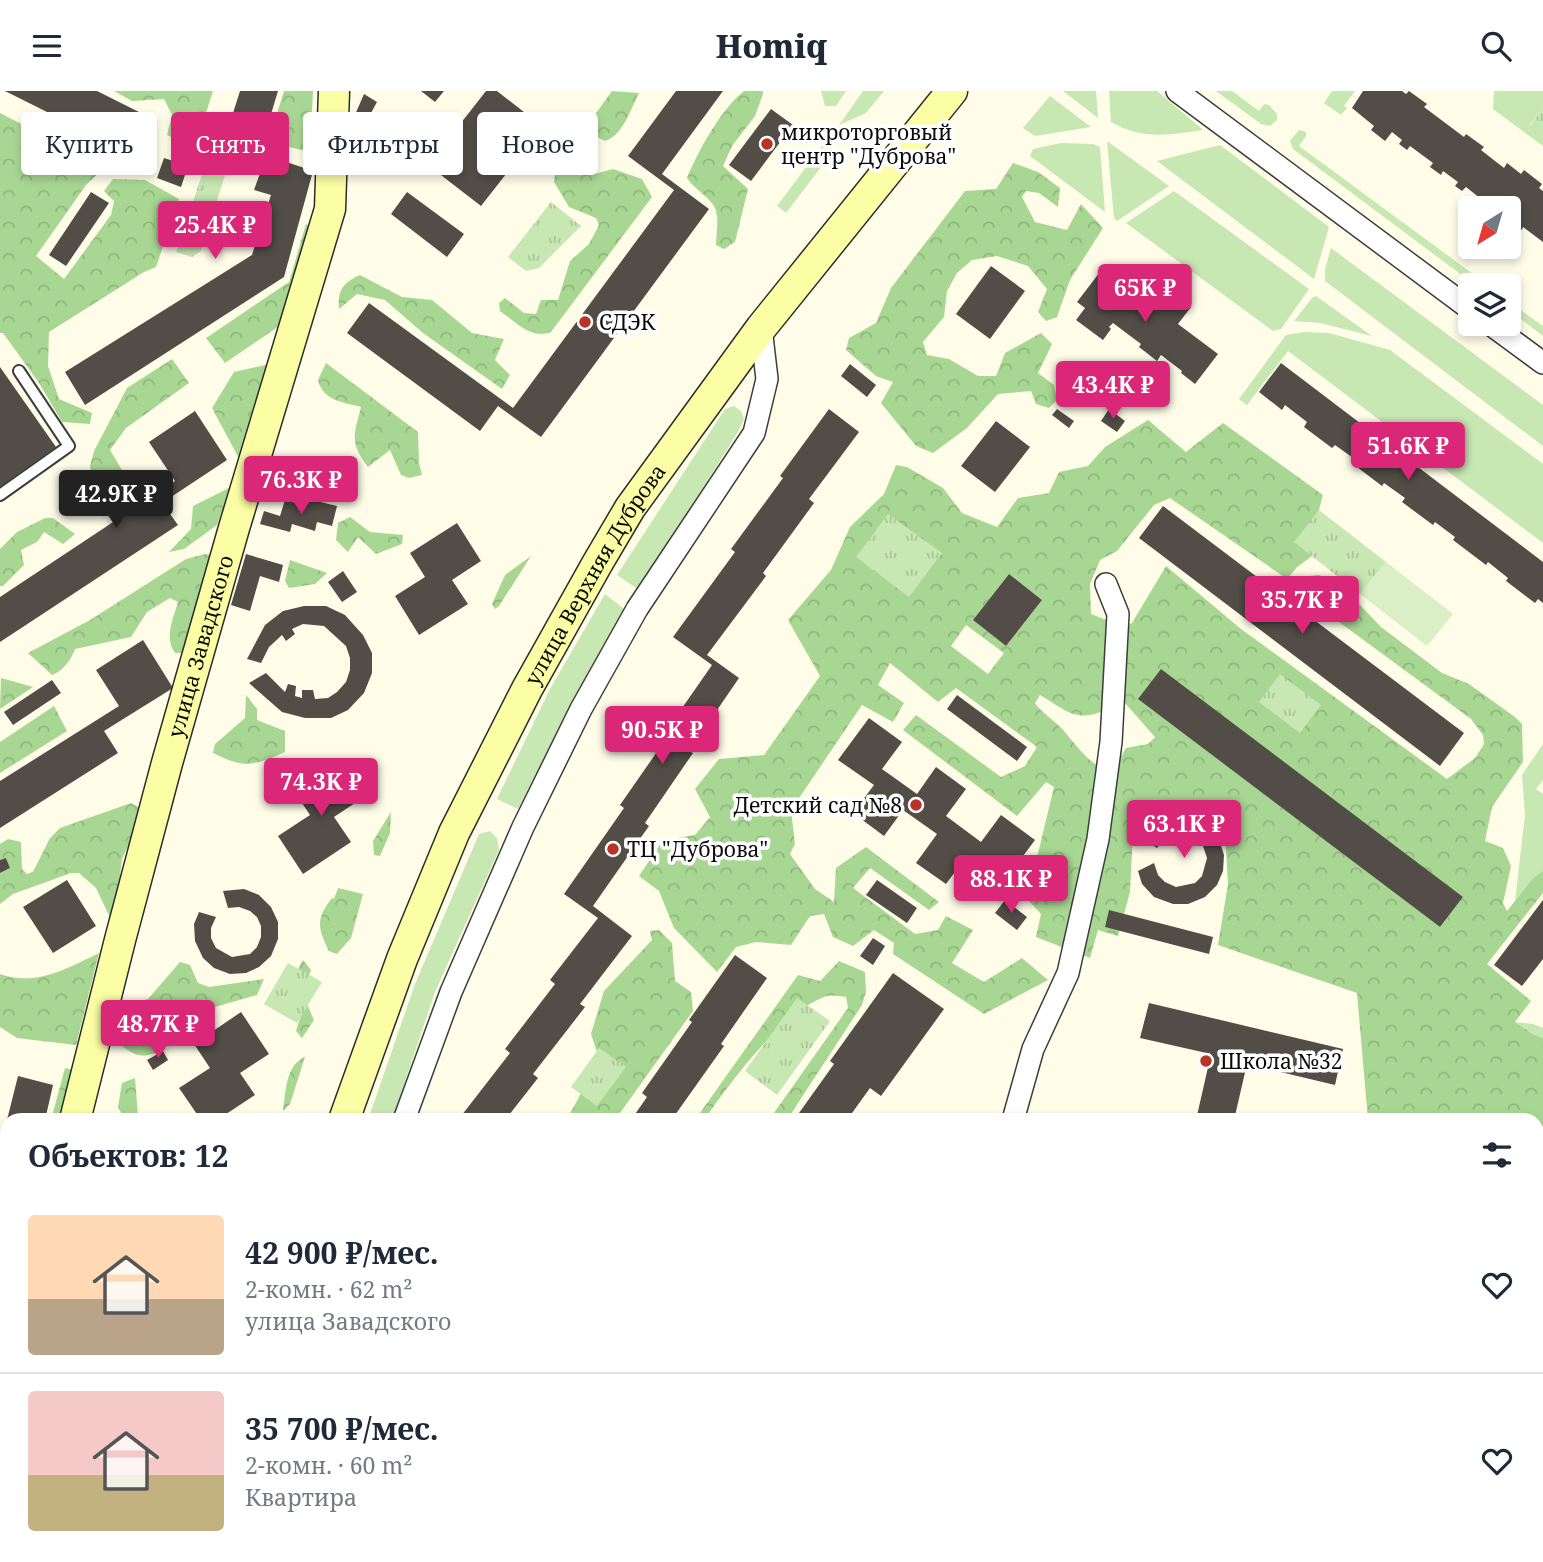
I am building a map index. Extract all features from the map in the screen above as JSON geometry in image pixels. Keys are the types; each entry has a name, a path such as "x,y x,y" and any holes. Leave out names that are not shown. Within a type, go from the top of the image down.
{"main road":[{"name":"улица Завадского","path":"77,1113 167,763 330,209 334,91"},
{"name":"улица Верхняя Дуброва","path":"347,1113 402,959 454,833 527,689 631,508 761,328 952,91"}],"street":[{"path":"1177,91 1458,300"},
{"path":"407,1113 451,992 523,827 581,709 637,609 754,433 768,379 761,328"},
{"path":"1506,336 1543,363"},
{"path":"1015,1113 1033,1049 1068,973 1098,839 1111,742 1118,614 1106,584"}],"lane":[{"path":"0,495 69,446 19,371"}],"green space":[{"path":"114,91 213,91 206,112 171,113 164,99 132,101"},
{"path":"284,91 313,91 312,112 303,112 303,150 289,147 289,112 277,112"},
{"path":"612,91 639,93 622,128 605,141 598,138 597,112"},
{"path":"744,91 763,91 763,94 755,116 732,146 723,166 748,189 735,242 724,249 716,245 717,220 714,206 687,178 711,131 727,108"},
{"path":"821,91 846,91 836,106 825,106"},
{"path":"863,91 884,91 866,113 839,125"},
{"path":"1063,91 1096,91 1098,118"},
{"path":"1109,91 1157,91 1203,130 1156,135 1122,128 1111,122"},
{"path":"1216,91 1232,91 1259,111 1264,104 1269,105 1277,114 1277,120 1270,126 1261,124"},
{"path":"1332,91 1355,91 1341,115 1324,103"},
{"path":"1494,91 1543,91 1543,108 1529,126 1543,137 1543,146 1493,109"},
{"path":"1050,96 1091,127 1035,136 1023,128"},
{"path":"1543,108 1543,137 1529,127"},
{"path":"0,113 21,124 21,175 97,175 86,185 36,256 64,279 111,215 114,201 104,191 113,179 145,180 179,199 156,267 49,332 48,366 59,399 92,413 90,424 62,422 39,383 3,333 0,333"},
{"path":"171,119 171,137 167,135"},
{"path":"1299,130 1306,132 1299,146 1472,273 1459,273 1293,149 1290,141"},
{"path":"1107,141 1169,186 1117,221 1114,218"},
{"path":"825,142 834,150 786,213 777,206"},
{"path":"1061,143 1093,144 1100,147 1105,212 1030,156 1033,149"},
{"path":"1220,145 1329,227 1314,279 1157,161"},
{"path":"1013,163 1038,172 1060,188 1058,207 1039,193 1026,191 1022,197 1035,222 1067,230 1081,204 1103,228 1070,280 1057,317 1046,321 1038,312 1047,289 1028,266 997,256 972,260 957,273 947,291 944,317 923,342 927,355 949,359 978,376 996,376 1005,353 1041,333 1052,344 1038,373 1054,385 1057,400 1049,408 1036,404 1031,391 998,394 967,428 933,453 916,446 881,403 893,382 876,376 846,350 849,338 876,323 891,288 965,191 996,189"},
{"path":"613,169 642,179 652,197 551,332 537,334 524,329 500,311 499,303 505,298 524,313 536,314 541,300 558,300 570,261 589,244 599,225 596,218 569,207 554,182 555,175 598,175"},
{"path":"202,175 225,175 201,251 192,257 176,252"},
{"path":"1174,191 1309,289 1281,329 1273,331 1126,223"},
{"path":"551,202 581,226 539,268 526,271 508,257"},
{"path":"306,224 318,230 291,318 225,363 206,338 289,282"},
{"path":"1331,248 1543,405 1543,446 1325,281 1325,269"},
{"path":"360,275 402,297 432,300 472,333 504,339 495,360 510,375 502,389 423,333 385,300 357,294 339,309 342,288"},
{"path":"1316,296 1372,336 1320,323 1294,321"},
{"path":"1521,310 1543,326 1543,336 1521,319"},
{"path":"1304,332 1329,333 1390,350 1543,464 1543,543 1288,351 1247,405 1239,399 1286,335"},
{"path":"172,359 189,383 126,428 110,450 131,485 155,490 112,511 105,508 94,489 90,466 94,451 127,388"},
{"path":"326,363 418,432 422,475 409,478 401,475 390,450 368,467 358,451 355,438 361,407 335,399 324,392 318,380"},
{"path":"269,364 243,466 212,408 234,372"},
{"path":"734,406 741,411 744,419 738,432 639,590 617,575 725,409"},
{"path":"1148,420 1186,452 1223,423 1323,495 1312,535 1315,554 1297,567 1287,579 1170,498 1154,505 1117,551 1100,560 1090,584 1091,614 1124,627 1132,623 1166,566 1241,629 1447,779 1475,758 1484,744 1483,735 1471,719 1305,597 1295,584 1300,577 1319,575 1343,587 1381,627 1442,673 1469,684 1522,724 1523,762 1492,807 1485,841 1503,848 1511,866 1503,903 1507,911 1534,877 1543,871 1543,893 1487,964 1531,1001 1515,1022 1543,1038 1543,1113 1367,1113 1357,993 1218,945 1228,884 1224,817 1195,808 1164,806 1133,833 1130,892 1118,936 1098,930 1090,958 1036,937 1041,914 1027,899 1054,787 1046,782 1017,816 903,730 916,715 1001,777 1025,766 1037,747 956,688 938,702 890,663 878,685 904,703 893,722 862,705 791,810 795,844 790,854 815,889 834,902 836,868 866,847 939,902 929,910 870,868 853,888 915,934 938,930 946,916 973,930 952,963 984,982 1022,958 1048,980 984,1014 893,954 894,943 874,930 853,946 833,937 824,914 810,916 791,945 756,942 736,947 717,972 674,928 659,891 639,876 663,840 695,835 710,817 695,789 719,759 764,755 820,676 788,620 831,570 850,527 884,494 896,465 907,467 943,488 962,513 997,527 1018,498 1049,493 1059,472 1088,466 1105,447","holes":["1009,574 1042,600 1006,646 973,620","966,625 1004,653 988,674 951,646","1109,685 1155,737 1148,744 1126,748 1114,769 1106,769 1090,760 1035,703 1040,695 1070,713 1085,716 1103,711","1139,699 1463,897 1440,927"]},
{"path":"231,487 217,525 184,549 169,552 191,529 193,506"},
{"path":"1319,510 1386,562 1360,594 1294,542"},
{"path":"888,514 942,553 909,597 856,557"},
{"path":"350,517 370,532 403,535 402,544 376,554 358,537 348,552 336,540 338,523"},
{"path":"45,518 53,518 75,534 63,544 44,532 37,542 21,550 24,565 0,586 0,549 17,532"},
{"path":"205,554 222,556 198,640 182,653 175,653 170,641 170,628 178,602 170,598 147,612 131,637 75,649 66,664 52,675 28,653 90,620 186,559"},
{"path":"531,556 495,609 492,604 505,575"},
{"path":"290,560 327,573 315,584 289,588 285,581"},
{"path":"1386,562 1453,614 1427,646 1360,594"},
{"path":"605,594 628,612 571,705 518,809 497,799 550,689"},
{"path":"1280,674 1321,705 1300,733 1259,702"},
{"path":"1,678 33,687 0,709"},
{"path":"246,695 257,709 257,720 285,731 285,752 249,764 233,762 213,753 215,744 245,718"},
{"path":"54,706 67,731 0,773 0,742"},
{"path":"1543,744 1543,780 1536,789 1543,794 1543,871 1534,877 1515,901 1525,815 1522,775"},
{"path":"131,803 138,807 140,820 122,859 114,926 96,888 79,873 71,873 13,894 0,904 0,873 10,868 6,858 0,860 0,844 8,839 21,842 22,869 27,874 33,872 50,838 60,828"},
{"path":"391,812 390,833 380,856 374,855 373,841"},
{"path":"490,831 497,838 499,850 435,992 394,1113 370,1113 415,984 479,834"},
{"path":"338,888 363,894 351,938 337,954 329,951 320,924 323,912 332,898 334,899"},
{"path":"659,930 672,943 675,981 691,992 693,1011 620,1113 570,1113 599,1058 591,1034 604,991 652,940 650,931"},
{"path":"99,953 76,1045 17,1038 0,1027 0,974 39,977 64,970"},
{"path":"303,960 311,970 302,993 314,1020 302,1038 296,1031 300,1018 283,996"},
{"path":"839,961 865,972 866,992 862,1005 792,1113 774,1113 848,1008 846,997 824,997 791,1018 758,1050 709,1113 700,1113 798,975 820,981"},
{"path":"180,962 190,965 198,983 209,987 264,979 257,995 176,1018 166,1038 165,1049 150,1055 133,1053 115,1040 118,1021 128,1004 148,999"},
{"path":"288,963 322,982 297,1023 264,1004"},
{"path":"797,998 830,1021 777,1095 745,1071"},
{"path":"1515,1022 1543,1028 1543,1038 1533,1034"},
{"path":"599,1048 626,1067 597,1106 571,1087"},
{"path":"305,1057 290,1104 283,1111 290,1073 298,1061"},
{"path":"65,1068 83,1072 73,1113 53,1113"},
{"path":"135,1078 138,1113 121,1113 118,1107 122,1083"}],"building":[{"path":"5,91 97,91 139,112 47,112"},
{"path":"240,91 278,91 272,112 233,112"},
{"path":"421,91 444,91 435,102"},
{"path":"486,91 497,91 524,112 477,112 477,175 505,175 481,206 441,175 463,175 463,120"},
{"path":"676,91 723,91 662,174 709,209 541,437 498,406 480,431 347,333 369,303 513,408 674,190 628,156"},
{"path":"1363,91 1402,91 1406,94 1409,91 1427,104 1424,107 1464,137 1466,134 1484,147 1481,150 1504,168 1507,163 1521,174 1524,170 1542,184 1539,188 1543,191 1543,242 1523,227 1521,229 1521,196 1477,196 1466,187 1462,191 1455,186 1458,182 1443,171 1441,175 1430,167 1433,163 1410,146 1407,150 1399,144 1402,140 1392,132 1385,141 1371,130 1374,126 1352,108"},
{"path":"364,94 377,102 372,112 356,112"},
{"path":"771,109 793,125 751,181 729,165"},
{"path":"834,150 841,155 834,165 827,160"},
{"path":"164,158 171,160 171,175 185,175 181,187 157,178"},
{"path":"289,163 303,168 303,175 312,175 284,277 85,405 65,372 252,255 271,195 254,190 259,175 289,175"},
{"path":"91,192 109,203 66,266 49,255"},
{"path":"407,192 464,234 447,257 391,214"},
{"path":"991,266 1025,291 990,339 956,314"},
{"path":"1103,268 1157,308 1169,291 1191,307 1178,324 1218,354 1195,384 1161,355 1157,361 1139,347 1141,344 1113,323 1103,340 1076,320 1085,308 1077,302"},
{"path":"1281,363 1543,562 1543,603 1538,599 1535,603 1506,581 1508,578 1488,562 1486,565 1453,540 1455,537 1435,522 1433,525 1402,502 1405,498 1384,483 1382,486 1353,464 1356,460 1335,445 1332,448 1304,427 1307,422 1285,405 1282,410 1259,392"},
{"path":"850,364 876,385 867,397 841,376"},
{"path":"0,367 56,447 0,487"},
{"path":"829,409 859,432 809,499 814,503 763,573 766,576 707,655 739,678 689,751 693,753 645,823 649,826 593,906 632,936 580,1004 585,1007 533,1074 538,1078 510,1113 463,1113 510,1053 505,1049 555,984 550,980 598,918 564,894 624,808 620,805 668,736 664,734 712,665 673,637 735,552 731,549 783,478 780,476"},
{"path":"1057,409 1074,421 1069,428 1052,415"},
{"path":"1109,409 1125,421 1117,432 1101,421"},
{"path":"195,411 227,460 162,503 178,525 0,642 0,597 175,481 149,442"},
{"path":"996,421 1030,447 995,492 961,466"},
{"path":"304,498 337,506 332,526 317,522 315,531 292,524 290,532 260,524 264,511 280,516 285,500 302,505"},
{"path":"1163,506 1464,733 1440,766 1139,538"},
{"path":"457,523 481,561 452,580 468,604 419,635 395,596 425,577 410,553"},
{"path":"246,554 283,565 279,582 260,576 250,611 231,605"},
{"path":"343,571 357,592 342,602 328,582"},
{"path":"1009,574 1042,600 1006,646 973,620"},
{"path":"304,606 326,606 345,615 363,635 372,653 372,673 364,693 348,710 331,718 305,718 282,712 249,683 266,673 285,692 288,684 296,686 295,696 302,698 302,690 313,690 315,699 328,698 346,682 350,658 346,646 324,626 303,624 292,629 295,634 286,641 282,635 269,647 261,663 247,659 265,625 283,611"},
{"path":"143,640 173,688 104,731 118,753 0,828 0,781 119,706 96,670"},
{"path":"1161,669 1463,897 1440,927 1138,699"},
{"path":"52,680 61,693 13,725 4,712"},
{"path":"957,695 1027,747 1017,761 947,709"},
{"name":"Детский сад №8","path":"869,718 902,742 882,769 917,794 936,767 966,789 946,816 981,842 1001,815 1035,840 1003,883 966,857 946,884 916,863 937,834 903,810 884,836 853,813 874,785 838,760"},
{"path":"340,761 364,797 334,817 351,842 303,874 278,836 310,815 294,791"},
{"path":"1172,816 1190,816 1206,823 1218,836 1224,855 1223,871 1217,885 1205,897 1188,904 1173,904 1154,897 1142,884 1138,871 1154,863 1158,875 1176,887 1195,883 1202,876 1207,858 1203,846 1196,839 1176,834 1165,839 1157,848 1141,838 1157,822"},
{"path":"6,858 10,868 0,873 0,860"},
{"path":"67,880 96,926 53,953 23,907"},
{"path":"877,880 917,908 907,923 866,895"},
{"path":"244,889 259,895 271,907 278,922 278,939 271,956 259,967 246,973 230,974 214,968 203,958 195,941 194,924 199,912 216,917 211,928 211,938 216,948 232,957 250,954 261,937 261,926 250,911 239,907 228,908 223,891"},
{"path":"1005,900 1027,917 1017,930 995,913"},
{"path":"1543,900 1543,959 1522,986 1494,965"},
{"path":"1109,910 1213,937 1209,954 1105,927"},
{"path":"873,938 885,946 873,965 860,956"},
{"path":"735,955 767,978 721,1044 724,1046 676,1113 636,1113 647,1097 642,1093 692,1022 689,1020"},
{"path":"893,973 944,1009 881,1096 870,1088 852,1113 799,1113 834,1064 830,1061"},
{"path":"1149,1003 1343,1049 1335,1085 1247,1064 1236,1113 1198,1113 1211,1054 1140,1038"},
{"path":"241,1012 269,1054 240,1073 255,1095 228,1113 196,1113 179,1088 210,1068 194,1044"},
{"path":"163,1051 168,1060 153,1070 147,1060"},
{"path":"18,1076 53,1085 47,1113 9,1113"}],"place":[{"name":"микроторговый центр \"Дуброва\"","path":"767,144"},
{"name":"СДЭК","path":"585,322"},
{"name":"Детский сад №8","path":"916,805"},
{"name":"ТЦ \"Дуброва\"","path":"613,849"},
{"name":"Школа №32","path":"1206,1061"}]}
